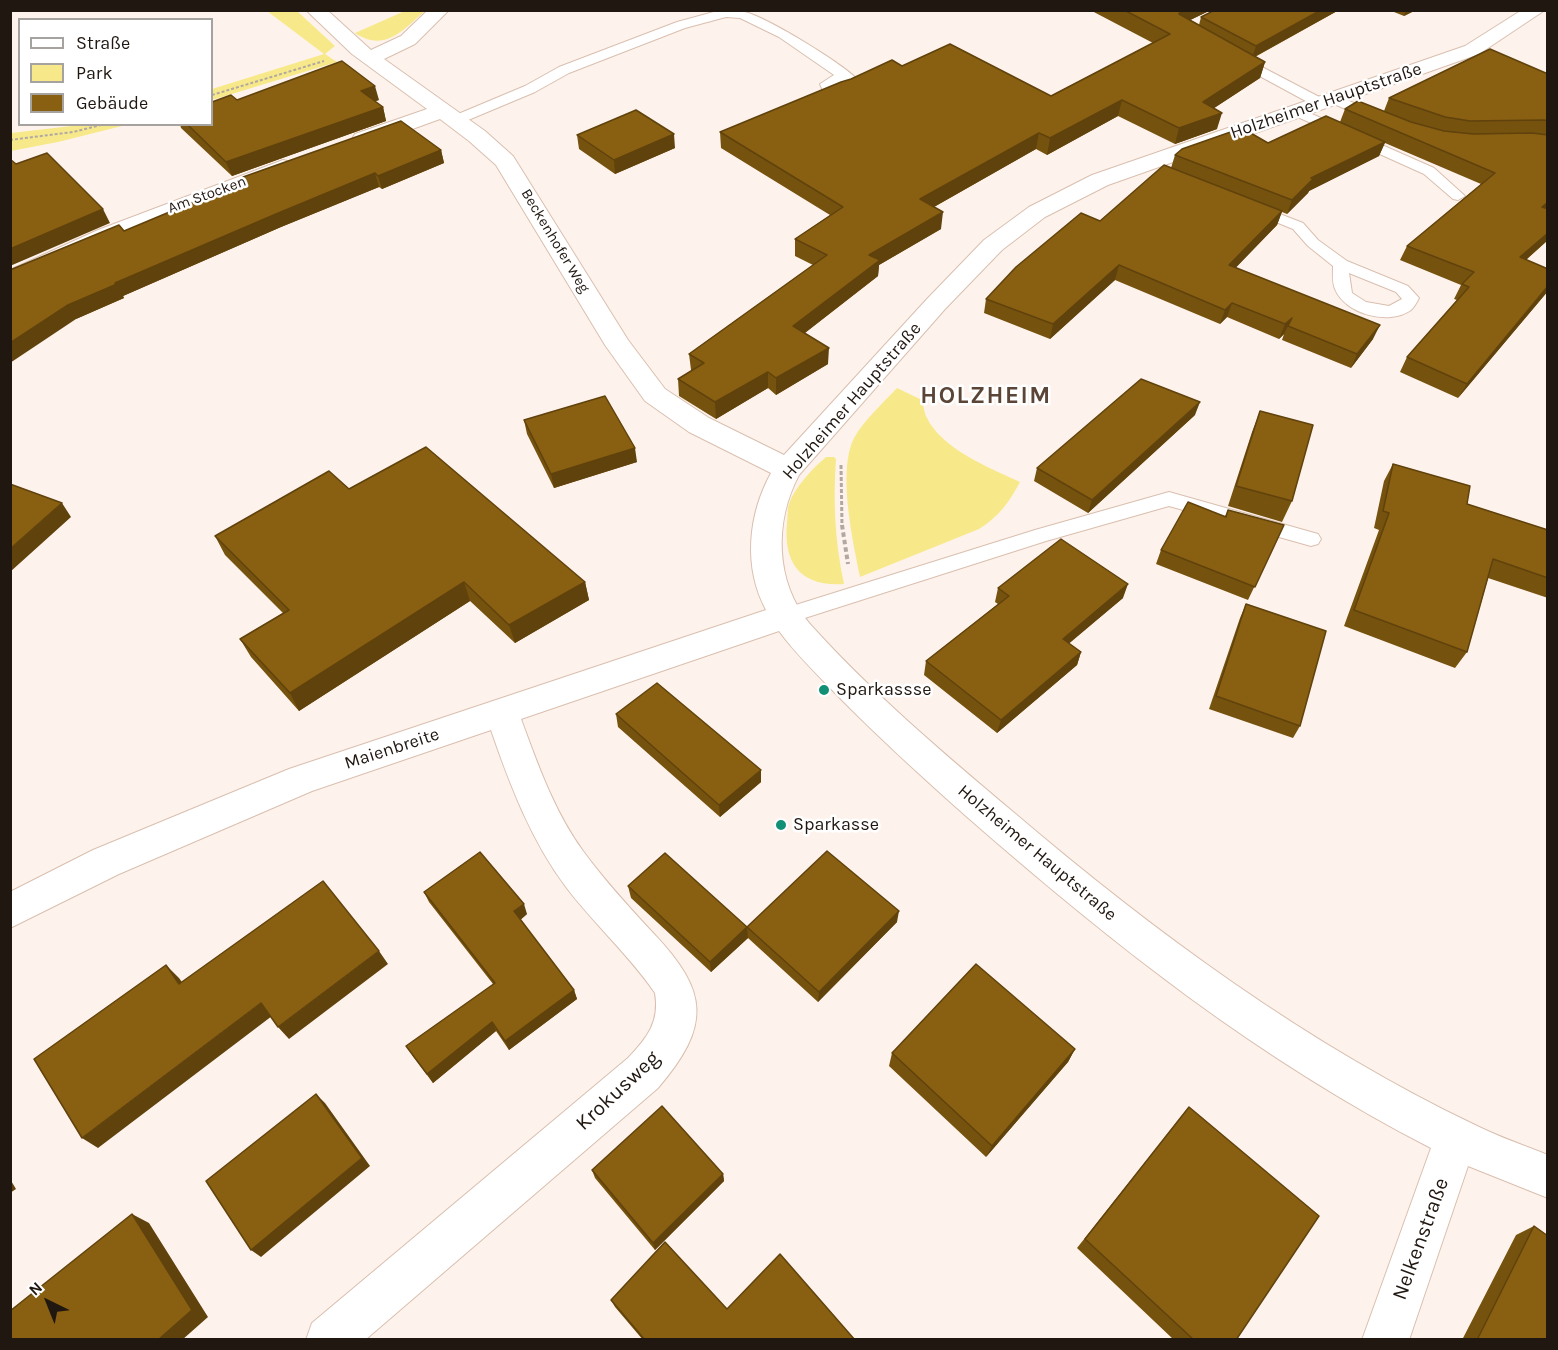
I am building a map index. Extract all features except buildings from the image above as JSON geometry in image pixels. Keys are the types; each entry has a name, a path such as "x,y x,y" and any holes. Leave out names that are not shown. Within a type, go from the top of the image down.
{"street":[{"name":"Beckenhofer Weg","path":"315,10 365,54 484,141 504,161 618,345 655,395 699,425 788,469"},
{"path":"365,54 408,40 440,10"},
{"name":"Holzheimer Hauptstraße","path":"1536,10 1473,50 1296,111 1152,168 1070,194 1037,212 1006,235 968,270 788,469 773,501 767,538 766,568 776,598 786,616 844,681 899,735 1037,855 1143,941 1231,1005 1302,1051 1402,1110 1456,1138 1548,1177"},
{"path":"345,146 450,116"},
{"name":"Am Stocken","path":"10,279 177,206 301,161"},
{"name":"Maienbreite","path":"10,910 106,862 301,780 786,616"},
{"name":"Krokusweg","path":"329,1340 643,1073 663,1051 673,1031 677,1010 675,992 663,971 584,881 562,851 529,786 502,713"},
{"name":"Nelkenstraße","path":"1385,1340 1456,1138"}],"lane":[{"path":"450,116 530,89 564,70 681,26 726,14 743,15 783,34 844,75"},
{"path":"1225,52 1326,100 1387,121"},
{"path":"1296,111 1429,171 1458,196"},
{"path":"1234,201 1298,226 1313,243 1341,264"},
{"path":"786,616 1169,499 1311,539"}],"path":[{"path":"213,95 365,54"},
{"path":"10,140 93,126"},
{"path":"849,401 840,476 840,515 855,594"}],"green space":[{"path":"407,10 425,11 393,37 376,41 355,33"},
{"path":"267,11 297,11 335,46 325,54 337,62 213,100 213,89 324,54"},
{"path":"71,126 122,126 11,151 11,133"},
{"path":"897,388 922,400 926,416 934,429 955,448 981,464 1020,482 1002,509 979,529 860,577 848,507 849,452 854,438 863,425"},
{"path":"826,457 836,459 836,522 844,584 829,584 806,577 792,561 788,550 789,504 805,478"}],"place":[{"name":"Sparkassse","path":"824,690"},
{"name":"Sparkasse","path":"781,825"}],"district":[{"name":"HOLZHEIM","path":"986,396"}]}
